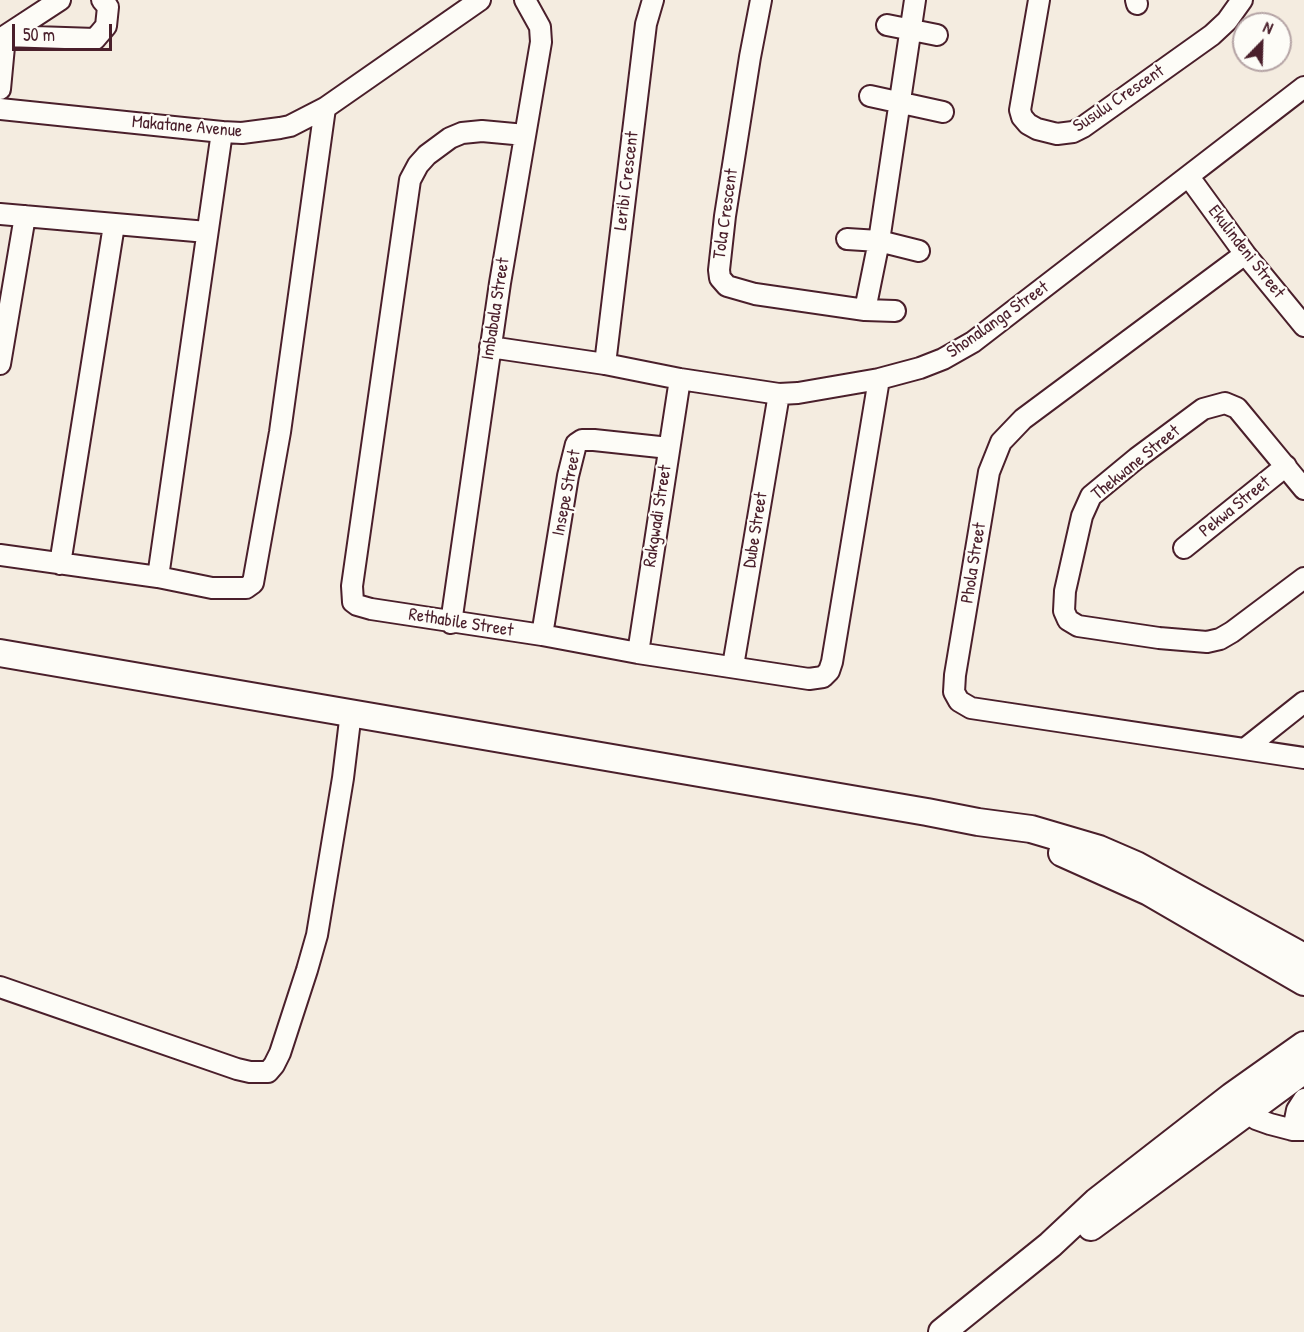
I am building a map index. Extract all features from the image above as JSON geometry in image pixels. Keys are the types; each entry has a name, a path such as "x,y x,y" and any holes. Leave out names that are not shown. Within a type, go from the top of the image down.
{"main road":[{"path":"0,653 978,822 1031,829 1108,853 1155,874 1304,957"},
{"path":"978,822 1002,834 1059,851 1149,892 1304,982"},
{"path":"1050,1245 1067,1243 1102,1220 1246,1112 1303,1051"},
{"path":"942,1332 1050,1245 1066,1228 1134,1172 1232,1096 1303,1051"}],"street":[{"path":"0,89 3,48 60,0"},
{"path":"3,48 95,39 106,26 108,7 102,0"},
{"name":"Makatane Avenue","path":"0,109 222,132 242,133 290,126 325,108 480,0"},
{"name":"Imbabala Street","path":"451,623 490,347 541,33 537,20 525,0"},
{"name":"Leribi Crescent","path":"605,364 646,24 652,0"},
{"name":"Tola Crescent","path":"761,0 725,216 720,278 724,284 732,288 755,294 865,310 895,311"},
{"path":"865,310 879,241 915,0"},
{"name":"Susulu Crescent","path":"1039,0 1020,110 1028,124 1048,133 1057,134 1073,132 1083,127 1212,35 1227,21 1242,0"},
{"path":"887,25 937,35"},
{"name":"Shonalanga Street","path":"490,347 779,394 798,393 879,379 920,368 943,359 973,342 1304,87"},
{"path":"870,96 943,112"},
{"path":"0,555 212,588 246,588 253,583 280,432 325,108"},
{"name":"Rethabile Street","path":"525,135 482,131 462,133 450,138 427,155 418,165 410,180 353,573 353,602 361,607 451,623 542,635 638,653 809,679 823,677 829,672 832,662 879,379"},
{"path":"158,578 222,132"},
{"name":"Ekulindeni Street","path":"1189,177 1245,254 1304,326"},
{"path":"0,214 207,232"},
{"path":"0,364 25,216"},
{"path":"60,564 114,225"},
{"path":"847,239 879,241 919,251"},
{"name":"Phola Street","path":"1245,254 1023,419 1001,442 989,472 954,687 959,701 971,708 1304,758"},
{"name":"Rakgwadi Street","path":"638,653 680,379"},
{"name":"Dube Street","path":"734,666 779,394"},
{"name":"Thekwane Street","path":"1304,489 1237,408 1225,403 1203,409 1091,496 1082,516 1065,591 1064,611 1068,620 1078,626 1159,638 1208,642 1220,639 1232,632 1304,578"},
{"name":"Insepe Street","path":"542,635 572,453 576,444 579,440 594,440 669,448"},
{"name":"Pekwa Street","path":"1184,548 1286,466"},
{"path":"1246,748 1304,702"},
{"path":"0,987 237,1069 268,1072 280,1053 317,934 343,778 351,712"},
{"path":"1246,1112 1256,1119 1299,1130 1297,1110 1304,1099"}]}
